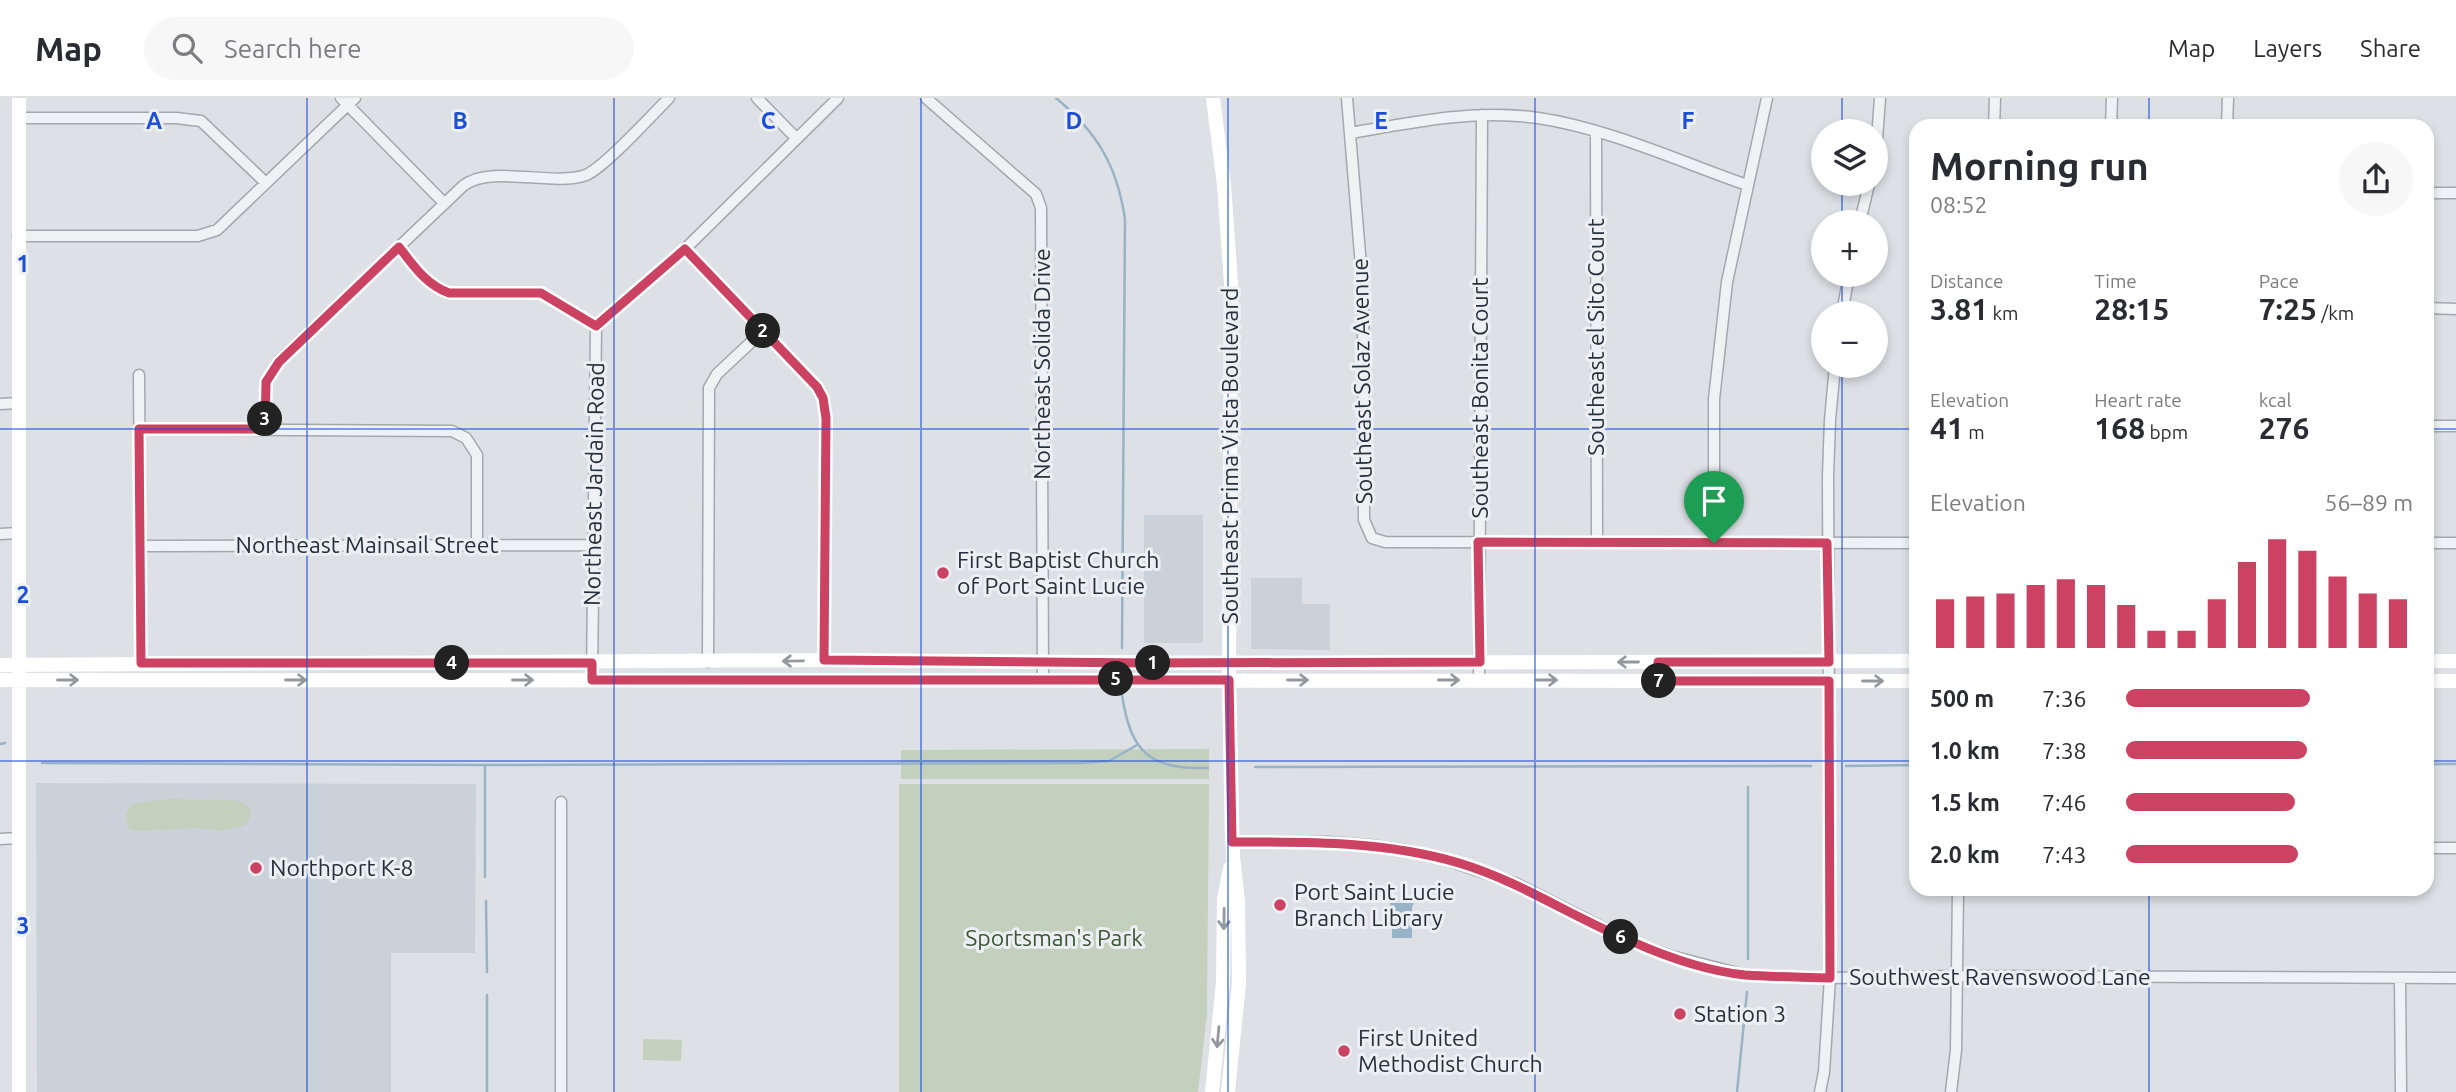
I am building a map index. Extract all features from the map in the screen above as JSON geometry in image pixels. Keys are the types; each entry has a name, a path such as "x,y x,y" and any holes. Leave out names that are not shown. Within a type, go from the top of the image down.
{"main road":[{"path":"19,98 19,1092"},
{"name":"Southeast Prima Vista Boulevard","path":"1213,98 1224,185 1231,283 1229,680 1232,849"},
{"path":"0,680 19,672 141,663 824,660 1229,663 1909,661"},
{"path":"2434,661 2456,661"},
{"path":"1658,662 1658,681"},
{"path":"0,665 19,672 592,680 1909,681"},
{"path":"2434,681 2456,681"},
{"path":"1212,1092 1223,983 1224,900 1232,849"},
{"path":"1228,1092 1238,997 1238,902 1232,849"}],"street":[{"path":"265,429 266,382 279,362 469,181 480,177 564,177 589,173 669,98"},
{"path":"757,98 796,138"},
{"path":"399,247 422,276 438,289 449,293 541,293 596,326 685,249 838,98"},
{"name":"Northeast Solida Drive","path":"926,98 1036,194 1041,208 1043,680"},
{"name":"Southeast Solaz Avenue","path":"1347,98 1363,289 1364,520 1371,538 1385,542 1909,543"},
{"path":"1714,543 1714,399 1727,282 1767,98"},
{"path":"1878,119 1880,98"},
{"path":"1994,119 1995,98"},
{"path":"2112,98 2112,119"},
{"path":"2227,119 2228,98"},
{"path":"18,236 198,236 217,230 348,101 444,203"},
{"path":"1352,133 1430,119 1482,115 1538,118 1596,132 1747,185"},
{"name":"Southeast Bonita Court","path":"1479,680 1482,115"},
{"path":"19,118 176,118 201,121 266,183"},
{"name":"Southeast el Sito Court","path":"1596,132 1597,542"},
{"path":"2434,193 2456,192"},
{"path":"685,249 817,387 825,405 824,660"},
{"path":"2434,309 2456,309"},
{"name":"Northeast Jardain Road","path":"592,680 596,326"},
{"path":"708,662 709,388 717,374 763,331"},
{"path":"139,375 141,663"},
{"path":"1820,1092 1824,1072 1830,978 1827,543 1830,420 1834,378"},
{"path":"0,404 19,403"},
{"path":"2434,426 2456,426"},
{"path":"139,429 452,431 466,438 477,455 477,545"},
{"path":"0,534 19,533"},
{"path":"2434,543 2456,543"},
{"name":"Northeast Mainsail Street","path":"141,546 592,545"},
{"path":"561,802 561,1092"},
{"path":"0,839 19,838"},
{"name":"Southwest Ravenswood Lane","path":"1232,849 1329,842 1405,850 1461,864 1517,884 1602,929 1671,956 1745,975 1830,978 2456,978"},
{"path":"2434,848 2456,848"},
{"path":"1951,1092 1956,1050 1958,896"},
{"path":"2400,978 2401,1092"}],"shaded area":[{"path":"1144,515 1203,515 1203,643 1144,643"},
{"path":"1251,578 1302,578 1302,604 1330,604 1330,650 1251,649"},
{"name":"Northport K-8","path":"36,783 476,784 475,953 391,953 391,1092 37,1092"}],"green space":[{"path":"1209,749 1209,779 901,779 901,750"},
{"name":"Sportsman's Park","path":"899,784 1209,784 1207,1015 1198,1092 899,1092"},
{"path":"167,799 234,800 250,808 250,819 245,825 220,831 198,828 134,831 128,828 126,814 132,804"},
{"path":"643,1039 682,1040 681,1061 643,1060"}],"water":[{"path":"1390,903 1414,903 1412,938 1392,938"}],"waterway":[{"path":"1056,98 1083,124 1103,152 1117,183 1125,219 1122,648"},
{"path":"1122,695 1131,731 1146,754 1171,765 1208,768"},
{"path":"0,744 5,743"},
{"path":"42,763 1081,763 1109,761 1137,745"},
{"path":"2434,764 2456,764"},
{"path":"485,765 485,877"},
{"path":"1846,766 1909,765"},
{"path":"1255,767 1811,766"},
{"path":"1748,787 1748,959"},
{"path":"486,901 487,972"},
{"path":"1737,1092 1747,992"},
{"path":"487,995 487,1092"}],"place":[{"name":"First Baptist Church of Port Saint Lucie","path":"943,573"},
{"name":"Northport K-8","path":"256,868"},
{"name":"Port Saint Lucie Branch Library","path":"1280,905"},
{"name":"Station 3","path":"1680,1014"},
{"name":"First United Methodist Church","path":"1344,1051"}],"route":[{"path":"399,247 422,276 438,289 449,293 541,293 596,326 685,249 821,392 826,418 824,660 1480,662 1478,542 1714,543 1827,543 1829,662 1658,662 1658,681 1829,681 1830,978 1745,975 1671,956 1602,929 1517,884 1461,864 1405,850 1329,842 1232,842 1229,680 592,680 592,663 141,663 139,429 265,429 266,382 279,362 399,247"}]}
